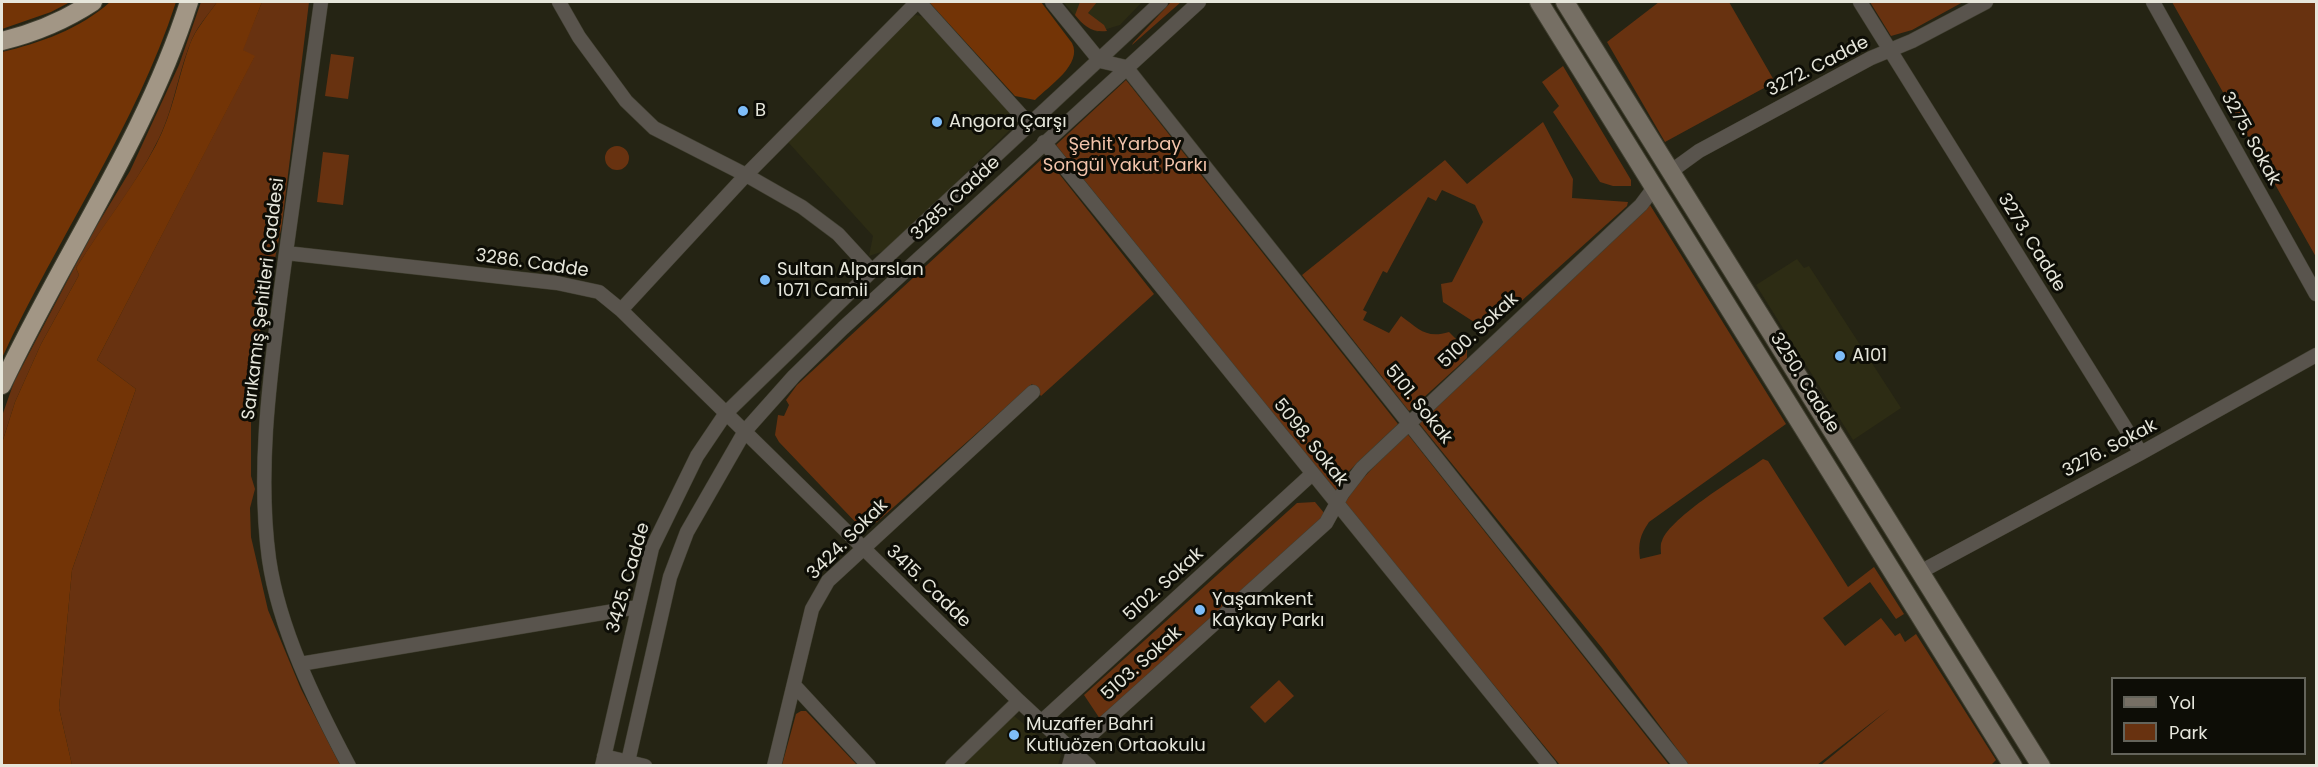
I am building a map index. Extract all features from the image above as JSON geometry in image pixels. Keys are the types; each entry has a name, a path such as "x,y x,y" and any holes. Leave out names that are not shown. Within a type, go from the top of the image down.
{"highway":[{"path":"2,41 28,35 68,18 93,2"},
{"path":"2,385 49,289 133,134 178,35 189,2"}],"street":[{"name":"Sarıkamış Şehitleri Caddesi","path":"321,2 271,367 265,509 269,560 276,592 300,664 349,765"},
{"path":"559,2 579,37 626,100 654,129 746,175 802,207 837,234 872,271"},
{"path":"621,310 746,175 918,2 1030,125"},
{"path":"1052,2 1100,60 1126,67"},
{"name":"3285. Cadde","path":"726,413 872,271 1161,2"},
{"name":"3285. Cadde","path":"745,431 814,355 1199,2"},
{"name":"3250. Cadde","path":"1539,2 1653,189 2013,765"},
{"name":"3250. Cadde","path":"1565,2 2041,765"},
{"name":"3273. Cadde","path":"1860,2 2141,453"},
{"name":"3272. Cadde","path":"1670,172 1699,151 1870,58 1892,51 1986,2"},
{"name":"3275. Sokak","path":"2153,2 2316,294"},
{"name":"5101. Sokak","path":"1126,67 1681,765"},
{"name":"5098. Sokak","path":"1044,142 1550,765"},
{"path":"1653,189 1670,172"},
{"name":"5100. Sokak","path":"1337,504 1351,480 1408,421 1641,205 1653,189"},
{"name":"3286. Cadde","path":"286,253 577,286 599,292 621,310 726,413"},
{"name":"3276. Sokak","path":"1920,572 2141,453 2316,355"},
{"name":"3424. Sokak","path":"774,765 812,609 828,581 1033,392"},
{"name":"3415. Cadde","path":"726,413 1019,701 1089,765"},
{"name":"3425. Cadde","path":"603,761 652,548 661,525 697,456 726,413"},
{"path":"628,764 677,555 698,512 745,431"},
{"name":"5102. Sokak","path":"1041,722 1312,474"},
{"name":"5103. Sokak","path":"1073,751 1326,523 1337,504"},
{"path":"1901,583 1920,572"},
{"path":"300,664 638,607"},
{"path":"794,685 869,765"},
{"path":"952,765 1019,701"},
{"path":"1069,765 1073,751"},
{"path":"603,761 645,765"}],"shaded area":[{"path":"2,2 70,2 51,12 2,29"},
{"path":"110,2 176,2 139,94 2,358 2,52 59,34 86,20"},
{"path":"217,2 262,2 243,50 255,56 97,360 136,389 72,570 59,708 72,765 2,765 2,443 15,402 41,344 79,275 76,268 156,145 167,120 192,39"},
{"path":"929,2 1041,2 1072,43 1073,59 1063,74 1035,100 1015,96"},
{"path":"1063,2 1142,2 1120,25 1097,32 1081,22"},
{"path":"916,15 925,17 1016,115 1017,123 887,250 869,256 873,236 788,142 909,17"},
{"path":"1797,259 1804,268 1809,266 1901,408 1853,440 1756,285"},
{"name":"Muzaffer Bahri Kutluözen Ortaokulu","path":"1013,715 1061,755 1058,765 960,766"}],"green space":[{"path":"201,2 217,2 192,38 162,132 138,176 76,268 79,275 41,344 15,402 2,443 2,416 14,382 93,232 130,171 179,65"},
{"path":"262,2 309,2 282,224 251,376 251,476 255,489 250,508 251,537 268,610 301,689 340,765 72,765 59,708 72,570 136,389 97,360 254,57 242,50"},
{"path":"1080,2 1097,2 1088,13 1104,25 1107,31 1093,30 1078,19 1075,15"},
{"path":"1171,2 1181,2 1132,45 1133,43"},
{"path":"1659,2 1729,2 1775,82 1665,142 1607,42"},
{"path":"1870,2 1963,2 1912,30 1891,36"},
{"path":"2172,2 2316,2 2316,257"},
{"path":"331,54 354,57 348,99 325,96"},
{"path":"1563,66 1631,180 1631,186 1613,186 1600,182 1553,112 1559,106 1542,82"},
{"name":"Şehit Yarbay Songül Yakut Parkı","path":"1126,80 1398,424 1346,474 1336,492 1056,145"},
{"path":"1543,122 1573,179 1572,198 1628,202 1627,206 1488,331 1443,302 1441,284 1452,282 1483,222 1475,205 1442,190 1436,201 1428,197 1387,273 1383,271 1363,310 1367,312 1363,320 1389,333 1401,316 1418,329 1428,333 1449,332 1467,350 1467,358 1409,411 1302,275 1445,160 1467,184"},
{"path":"617,146 625,150 629,158 625,166 617,170 609,166 605,158 609,150"},
{"path":"323,152 349,155 343,205 317,202"},
{"path":"1045,156 1154,294 1041,396 1032,384 877,522 862,529 779,442 775,435 778,415 784,416 789,405 786,400 797,385"},
{"path":"1650,205 1786,424 1649,522 1640,539 1640,559 1661,554 1662,541 1678,520 1763,459 1768,461 1848,587 1874,567 1904,614 1896,619 1870,582 1823,618 1845,646 1881,618 1895,636 1900,633 1905,642 1916,634 1996,760 1990,766 1821,765 1889,709 1817,765 1689,765 1602,648 1418,422"},
{"path":"1406,432 1669,765 1560,765 1344,504 1355,487"},
{"name":"Yaşamkent Kaykay Parkı","path":"1315,502 1325,514 1316,525 1100,719 1084,695 1297,503"},
{"path":"1279,680 1294,696 1265,723 1250,707"},
{"path":"806,711 857,765 782,765 796,714"}],"place":[{"name":"B","path":"743,111"},
{"name":"Angora Çarşı","path":"937,122"},
{"name":"Sultan Alparslan 1071 Camii","path":"765,280"},
{"name":"A101","path":"1840,356"},
{"name":"Yaşamkent Kaykay Parkı","path":"1200,610"},
{"name":"Muzaffer Bahri Kutluözen Ortaokulu","path":"1014,735"}]}
